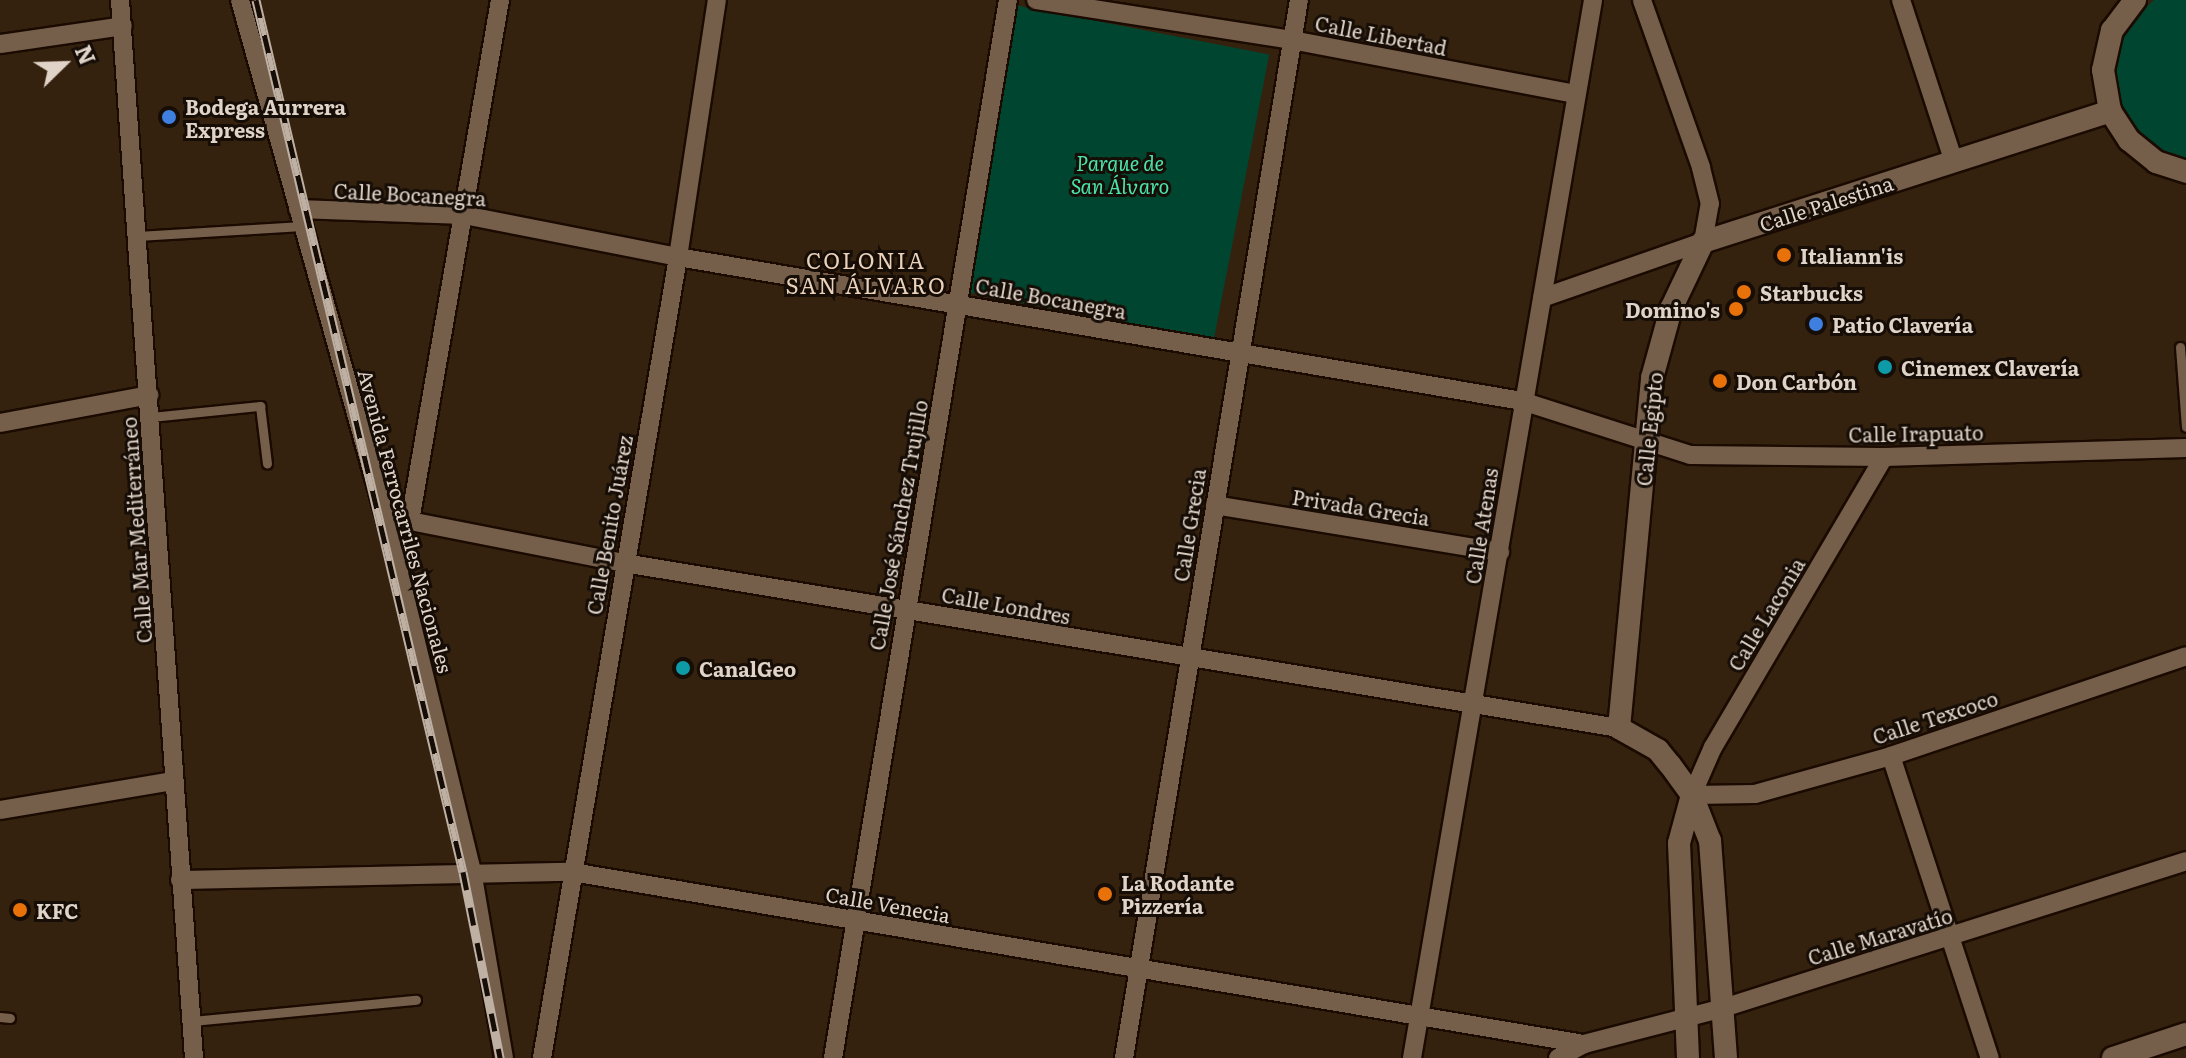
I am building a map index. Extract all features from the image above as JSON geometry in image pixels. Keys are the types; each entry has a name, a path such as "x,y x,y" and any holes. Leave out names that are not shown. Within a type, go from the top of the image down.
{"street":[{"name":"Calle Mar Mediterráneo","path":"120,0 194,1058"},
{"name":"Avenida Ferrocarriles Nacionales","path":"240,0 389,531 472,871 504,1058"},
{"path":"389,531 410,521 500,0"},
{"name":"Calle Benito Juárez","path":"542,1058 678,257 717,0"},
{"name":"Calle José Sánchez Trujillo","path":"833,1058 1008,0"},
{"name":"Calle Libertad","path":"1036,0 1292,40 1575,94"},
{"name":"Calle Grecia","path":"1124,1058 1299,0"},
{"name":"Calle Atenas","path":"1412,1058 1593,0"},
{"name":"Calle Egipto","path":"1619,728 1652,378 1671,309 1703,242 1710,204 1701,167 1642,0"},
{"path":"1901,0 1954,162"},
{"path":"2135,0 2112,30 2103,70 2110,111 2129,140 2156,162 2186,172"},
{"path":"0,44 123,26"},
{"name":"Calle Palestina","path":"1542,298 1703,242 2110,111"},
{"name":"Calle Bocanegra","path":"300,218 464,215 678,257 1522,401 1648,445"},
{"path":"0,423 149,395"},
{"name":"Calle Irapuato","path":"1648,445 1690,455 1884,457 2186,448"},
{"name":"Calle Laconia","path":"1692,795 1713,747 1884,457"},
{"name":"Privada Grecia","path":"1215,505 1500,552"},
{"name":"Calle Londres","path":"410,521 624,563 1619,728"},
{"name":"Calle Texcoco","path":"1692,795 1755,794 1891,756 2186,656"},
{"path":"1619,728 1658,750 1692,795 1710,841 1726,1058"},
{"path":"1891,756 1990,1058"},
{"path":"0,810 174,781"},
{"path":"1688,1058 1679,843 1692,795"},
{"name":"Calle Maravatío","path":"1584,1044 1723,1008 2186,861"},
{"name":"Calle Venecia","path":"180,880 472,871 572,872 1584,1044"},
{"path":"2113,1058 2186,1034"},
{"path":"1558,1058 1584,1044"}],"lane":[{"path":"138,236 300,218"},
{"path":"2180,347 2186,427"},
{"path":"151,417 260,406 267,464"},
{"path":"192,1021 416,1000"}],"green space":[{"path":"2154,0 2186,0 2186,162 2155,150 2134,131 2120,107 2114,77 2118,46 2133,19"},
{"name":"Parque de San Álvaro","path":"1015,5 1269,54 1214,340 959,291"}],"railway":[{"path":"256,0 463,872 500,1058"}],"place":[{"name":"Bodega Aurrera Express","path":"169,117"},
{"name":"Italiann'is","path":"1784,255"},
{"name":"Starbucks","path":"1744,292"},
{"name":"Domino's","path":"1736,309"},
{"name":"Patio Clavería","path":"1816,324"},
{"name":"Cinemex Clavería","path":"1885,367"},
{"name":"Don Carbón","path":"1720,381"},
{"name":"CanalGeo","path":"683,668"},
{"name":"La Rodante Pizzería","path":"1105,894"},
{"name":"KFC","path":"20,910"}],"district":[{"name":"COLONIA SAN ÁLVARO","path":"866,272"}]}
